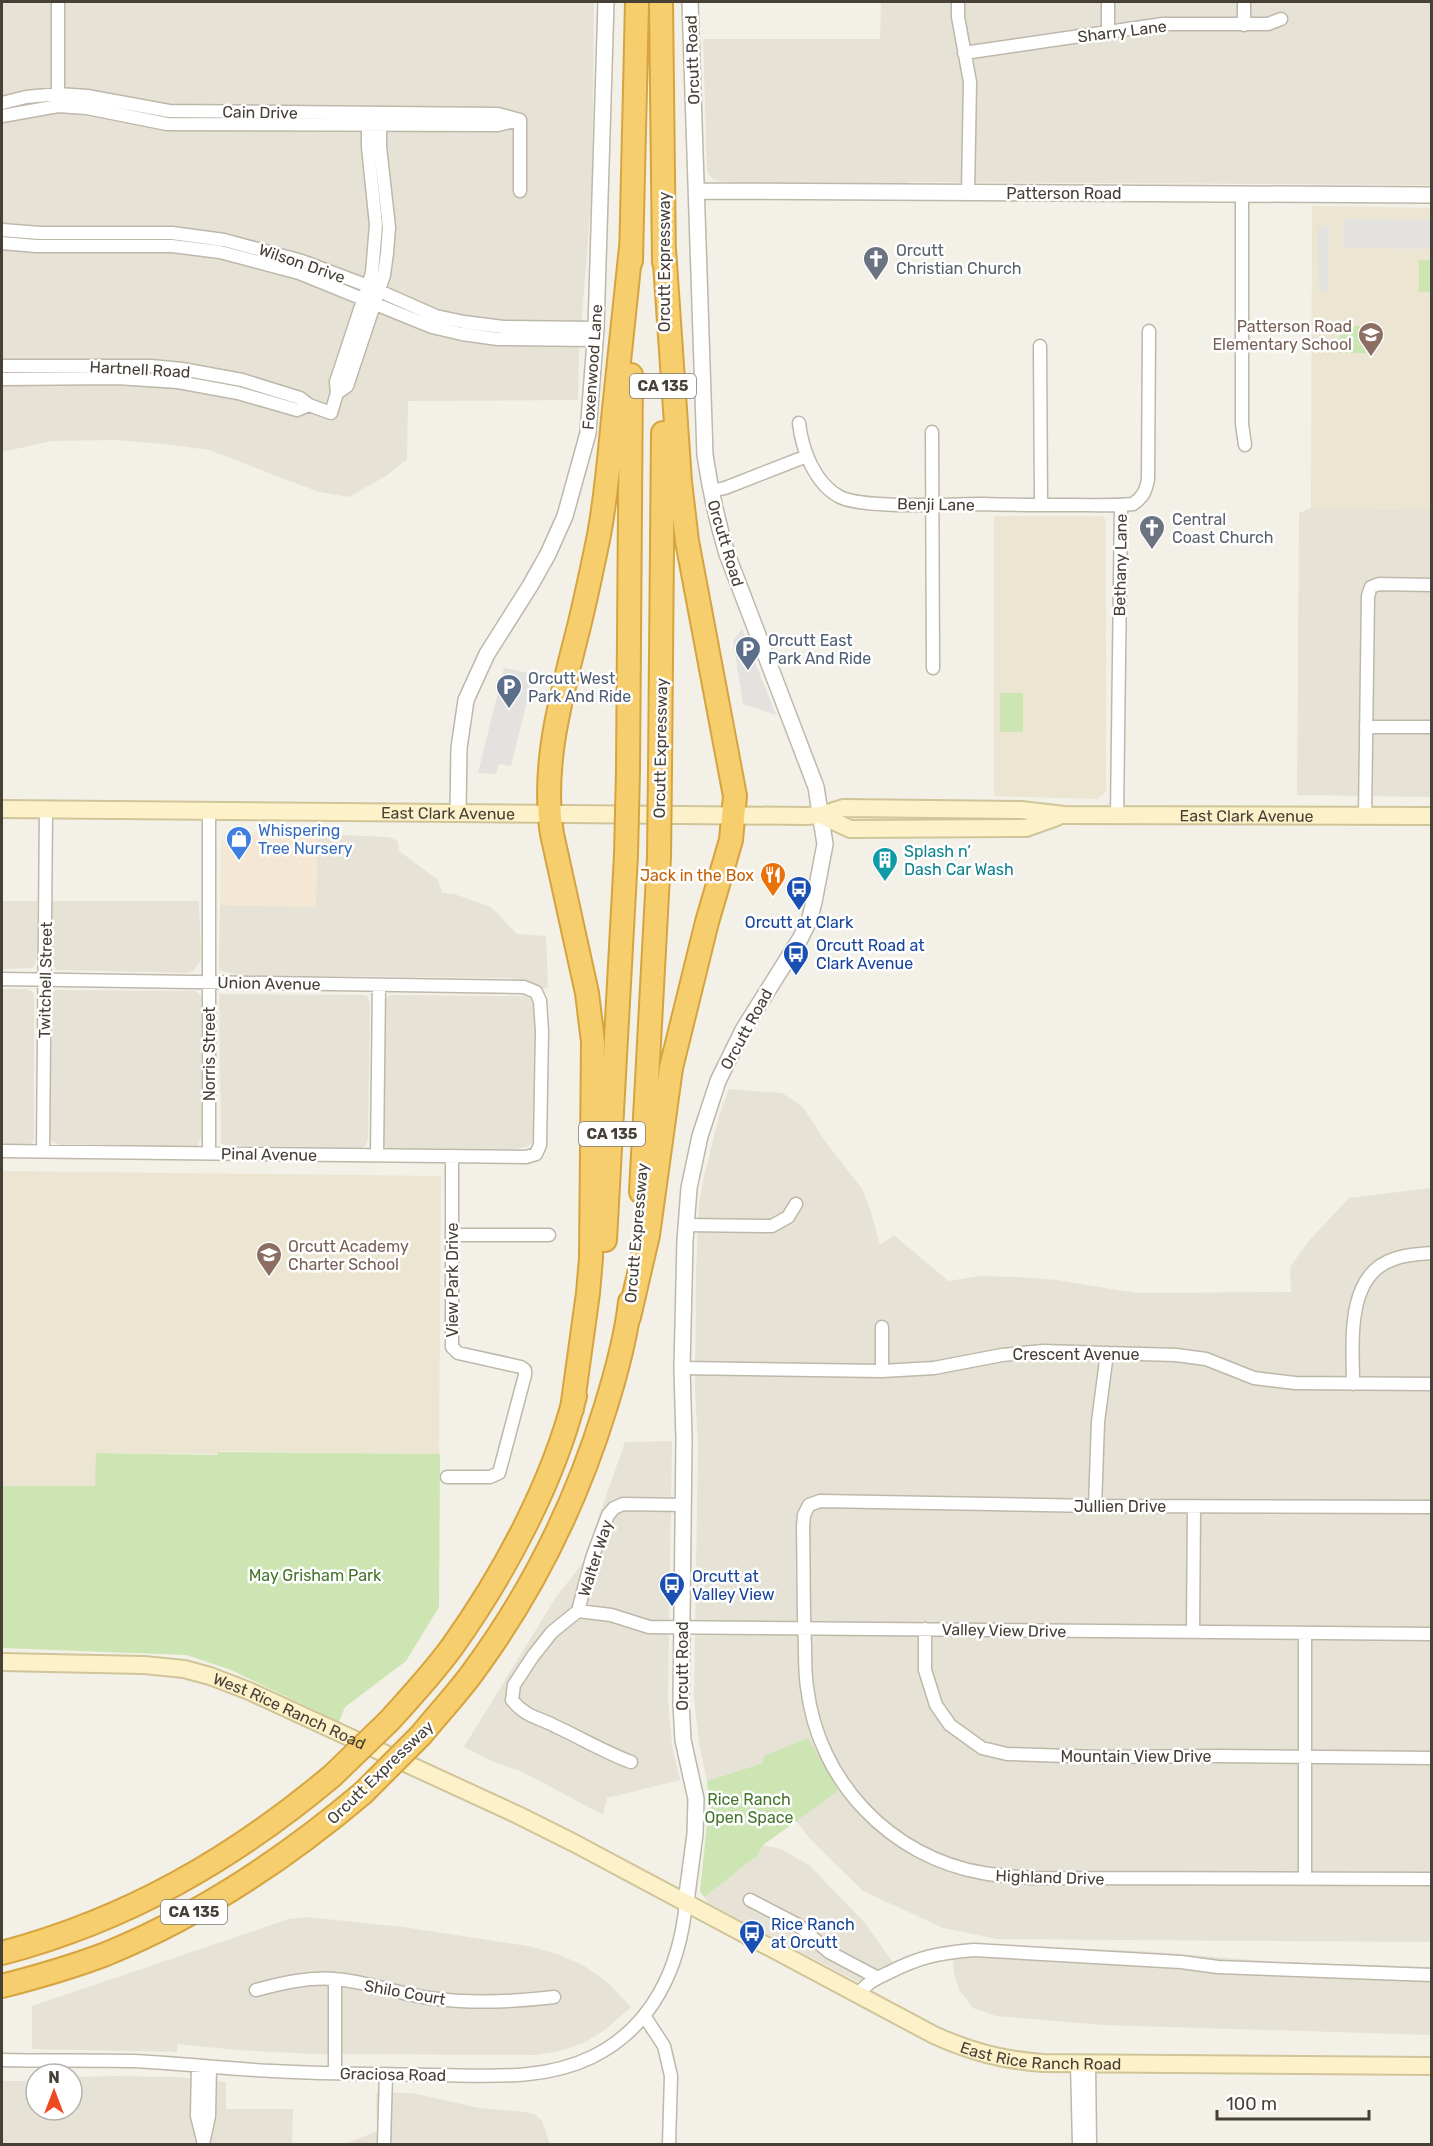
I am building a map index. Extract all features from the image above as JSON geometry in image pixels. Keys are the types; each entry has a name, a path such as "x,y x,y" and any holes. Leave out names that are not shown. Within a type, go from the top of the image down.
{"highway":[{"name":"Orcutt Expressway","path":"2,1953 97,1922 164,1892 214,1863 261,1831 332,1776 389,1721 451,1648 480,1604 518,1539 543,1485 572,1409 594,1324 609,1196 626,855 632,248 637,2"},
{"name":"Orcutt Expressway","path":"2,1986 42,1976 105,1954 178,1921 276,1861 320,1829 363,1792 421,1735 472,1673 496,1638 552,1543 598,1432 615,1376 629,1317 639,1236 659,857 664,249 661,2"},
{"path":"572,1409 591,1258 593,1042 587,993 549,814 553,738 598,539 607,485 632,248"},
{"path":"629,1317 648,1235 671,1068 707,922 731,840 735,816 735,796 687,541 680,482 664,249"}],"main road":[{"name":"East Clark Avenue","path":"2,809 735,816 821,815 843,808 1021,810 1064,815 1431,816"},
{"name":"West Rice Ranch Road","path":"2,1662 144,1665 184,1669 210,1676 259,1696 518,1815 686,1907"},
{"name":"West Rice Ranch Road","path":"2,1671 143,1673 206,1683 248,1700 686,1907"},
{"name":"East Rice Ranch Road","path":"686,1907 934,2036 996,2058 1083,2067 1431,2074"},
{"name":"East Rice Ranch Road","path":"686,1907 906,2029 952,2051 1005,2066 1043,2070 1083,2067 1431,2067"}],"street":[{"path":"58,2 58,100"},
{"name":"Foxenwood Lane","path":"458,812 459,748 466,700 487,654 548,554 564,516 588,433 596,334 606,2"},
{"name":"Orcutt Road","path":"686,1907 696,1815 694,1784 682,1724 684,1505 682,1368 686,1225 694,1161 707,1111 718,1081 743,1030 809,921 825,844 816,787 727,554 711,491 705,455 690,2"},
{"path":"958,2 958,17 970,82 968,193"},
{"path":"1108,2 1108,32"},
{"path":"1244,2 1244,25"},
{"name":"Sharry Lane","path":"964,53 1162,24 1268,24 1281,19"},
{"name":"Cain Drive","path":"2,116 58,100 87,96 169,111 239,118 498,125 520,120 520,191"},
{"name":"Cain Drive","path":"2,103 27,97 58,100"},
{"name":"Hartnell Road","path":"2,379 182,369 242,380 300,398 309,405 331,412 337,393 336,382 387,253 389,227 374,120"},
{"name":"Patterson Road","path":"697,191 1431,195"},
{"path":"1242,195 1242,424 1245,445"},
{"name":"Wilson Drive","path":"2,230 110,239 220,252 299,273 436,316 503,327 596,334"},
{"name":"Wilson Drive","path":"2,243 36,246 110,239"},
{"name":"Bethany Lane","path":"1117,815 1121,505 1133,504 1146,490 1149,332"},
{"path":"1040,346 1041,505"},
{"name":"Hartnell Road","path":"2,366 117,372"},
{"name":"Benji Lane","path":"799,423 807,456 819,477 832,491 849,501 1121,505"},
{"path":"932,432 933,668"},
{"path":"711,491 725,488 807,456"},
{"path":"1365,816 1368,596 1371,587 1379,584 1431,585"},
{"path":"1366,727 1431,728"},
{"name":"Twitchell Street","path":"43,1151 46,809"},
{"name":"Norris Street","path":"209,1153 210,812"},
{"name":"Union Avenue","path":"2,979 525,987 536,992 540,1001 542,1041 540,1145 536,1154"},
{"path":"377,1155 379,985"},
{"name":"Pinal Avenue","path":"2,1151 526,1157 536,1154"},
{"name":"View Park Drive","path":"447,1477 490,1478 499,1473 525,1375 525,1370 521,1367 458,1353 452,1347 452,1156"},
{"path":"686,1225 772,1226 788,1217 796,1204"},
{"path":"452,1235 549,1235"},
{"path":"1353,1384 1355,1308 1365,1284 1375,1272 1391,1260 1407,1255 1431,1253"},
{"path":"882,1327 882,1371"},
{"name":"Crescent Avenue","path":"682,1368 882,1371 934,1368 1002,1355 1042,1351 1176,1355 1206,1359 1254,1378 1295,1383 1431,1384"},
{"path":"1095,1506 1098,1422 1107,1353"},
{"name":"Jullien Drive","path":"809,1505 820,1501 1194,1507 1431,1507"},
{"name":"Walter Way","path":"631,1761 612,1755 554,1725 523,1713 512,1700 514,1685 552,1632 578,1611 592,1558 608,1515 614,1508 623,1504 684,1505"},
{"name":"Highland Drive","path":"809,1505 804,1515 803,1527 804,1628 807,1687 813,1719 825,1750 851,1796 873,1820 893,1835 937,1859 983,1874 1034,1878 1431,1879"},
{"path":"1193,1632 1194,1507"},
{"name":"Valley View Drive","path":"578,1611 611,1615 649,1627 1431,1634"},
{"name":"Mountain View Drive","path":"925,1629 925,1671 936,1705 950,1725 982,1748 1007,1754 1037,1756 1431,1758"},
{"path":"1305,1634 1305,1878"},
{"path":"750,1900 798,1925 829,1952 878,1978"},
{"name":"Graciosa Road","path":"2,2060 133,2061 274,2072 506,2076 546,2073 573,2066 594,2056 620,2040 642,2020 657,1999 675,1961 684,1928 686,1907"},
{"path":"858,1995 865,1985 915,1959 945,1952 974,1950 1218,1966 1431,1975"},
{"path":"335,1979 335,2073"},
{"name":"Shilo Court","path":"256,1990 298,1980 335,1979 429,1998 472,2002 515,2002 554,1997"},
{"path":"642,2020 664,2046 668,2059 671,2076 669,2145"},
{"path":"203,2143 210,2116 204,2066"},
{"path":"1079,2145 1083,2067"},
{"path":"1083,2067 1090,2145"},
{"path":"384,2145 386,2074"}],"shaded area":[{"path":"2,2 594,2 592,189 579,354 578,400 408,401 407,459 386,476 348,497 319,492 209,450 172,445 117,440 52,441 2,452"},
{"path":"881,2 1431,2 1431,185 910,182 905,187 793,187 724,182 715,180 709,175 707,171 703,39 880,39"},
{"name":"Patterson Road Elementary School","path":"1312,206 1431,208 1431,509 1311,508"},
{"path":"1343,219 1431,220 1431,249 1343,248"},
{"path":"1318,226 1329,226 1329,292 1319,292"},
{"path":"1311,508 1431,509 1431,797 1297,795 1299,513"},
{"path":"994,516 1102,516 1106,520 1106,791 1098,799 994,796"},
{"name":"Orcutt East Park And Ride","path":"742,629 776,715 743,704 733,641"},
{"name":"Orcutt West Park And Ride","path":"504,668 534,674 511,766 499,764 496,774 478,773"},
{"path":"253,832 317,834 316,907 220,905 221,841 243,841"},
{"path":"317,834 389,837 398,841 399,851 438,880 442,893 454,894 491,907 517,934 546,936 548,987 540,990 511,978 237,975 219,970 220,905 316,907"},
{"path":"2,901 37,901 37,954 35,966 32,968 2,969"},
{"path":"50,901 199,901 201,959 193,971 187,973 57,970 51,964"},
{"path":"2,989 27,989 34,993 34,1139 25,1147 2,1146"},
{"path":"56,990 195,991 201,996 201,1137 198,1145 194,1148 61,1146 52,1141 50,1138 52,992"},
{"path":"219,994 366,995 368,997 370,1005 368,1139 365,1146 360,1148 225,1145 221,1143"},
{"path":"390,995 525,996 532,1000 535,1013 535,1138 532,1143 527,1147 516,1149 388,1148 385,1146 383,1142 385,999"},
{"path":"729,1089 782,1093 803,1107 825,1141 862,1189 880,1245 894,1235 948,1281 981,1276 1018,1277 1057,1280 1136,1293 1291,1292 1290,1267 1307,1243 1349,1198 1431,1188 1431,1942 997,1939 943,1928 863,1891 810,1839 796,1821 838,1791 763,1763 707,1781 699,1743 694,1700 698,1442 695,1391 696,1272 699,1204 703,1181 719,1116"},
{"path":"2,1171 441,1176 439,1454 220,1451 219,1454 97,1453 96,1486 2,1486"},
{"path":"672,1441 668,1699 672,1745 680,1780 607,1798 603,1815 523,1772 494,1762 464,1747 556,1597 582,1564 625,1442"},
{"path":"763,1845 781,1849 809,1865 864,1922 894,1964 858,1982 708,1903 704,1897 757,1856"},
{"path":"306,1917 403,1927 528,1946 558,1954 584,1966 605,1980 631,2007 605,2030 585,2042 560,2051 536,2055 314,2054 177,2044 177,2052 32,2049 32,2006 289,1919"},
{"path":"999,1946 1142,1951 1277,1962 1431,1967 1431,2035 1104,2025 996,2016 973,2008 959,1990 954,1972 952,1947"},
{"path":"84,2077 178,2077 226,2082 226,2109 293,2109 292,2144 2,2144 2,2081 24,2081 24,2122 84,2122"},
{"path":"376,2093 412,2093 480,2108 536,2115 542,2121 550,2144 346,2144 377,2131"}],"green space":[{"path":"1419,260 1431,260 1431,292 1419,292"},
{"path":"1340,326 1368,326 1368,353 1340,353"},
{"path":"1000,693 1023,693 1023,732 1000,732"},
{"name":"May Grisham Park","path":"218,1452 440,1454 439,1607 406,1661 345,1707 339,1722 231,1670 187,1655 2,1648 2,1486 95,1486 96,1453 218,1455"},
{"name":"Rice Ranch Open Space","path":"808,1738 838,1791 763,1845 757,1856 704,1897 700,1891 709,1805 707,1781 763,1763 764,1756"}],"place":[{"name":"Orcutt Christian Church","path":"876,282"},
{"name":"Patterson Road Elementary School","path":"1371,358"},
{"name":"Central Coast Church","path":"1152,551"},
{"name":"Orcutt East Park And Ride","path":"748,672"},
{"name":"Orcutt West Park And Ride","path":"509,710"},
{"name":"Whispering Tree Nursery","path":"239,862"},
{"name":"Splash n’ Dash Car Wash","path":"885,883"},
{"name":"Jack in the Box","path":"773,898"},
{"name":"Orcutt at Clark","path":"799,912"},
{"name":"Orcutt Road at Clark Avenue","path":"796,977"},
{"name":"Orcutt Academy Charter School","path":"269,1278"},
{"name":"Orcutt at Valley View","path":"672,1608"},
{"name":"Rice Ranch at Orcutt","path":"752,1956"}]}
